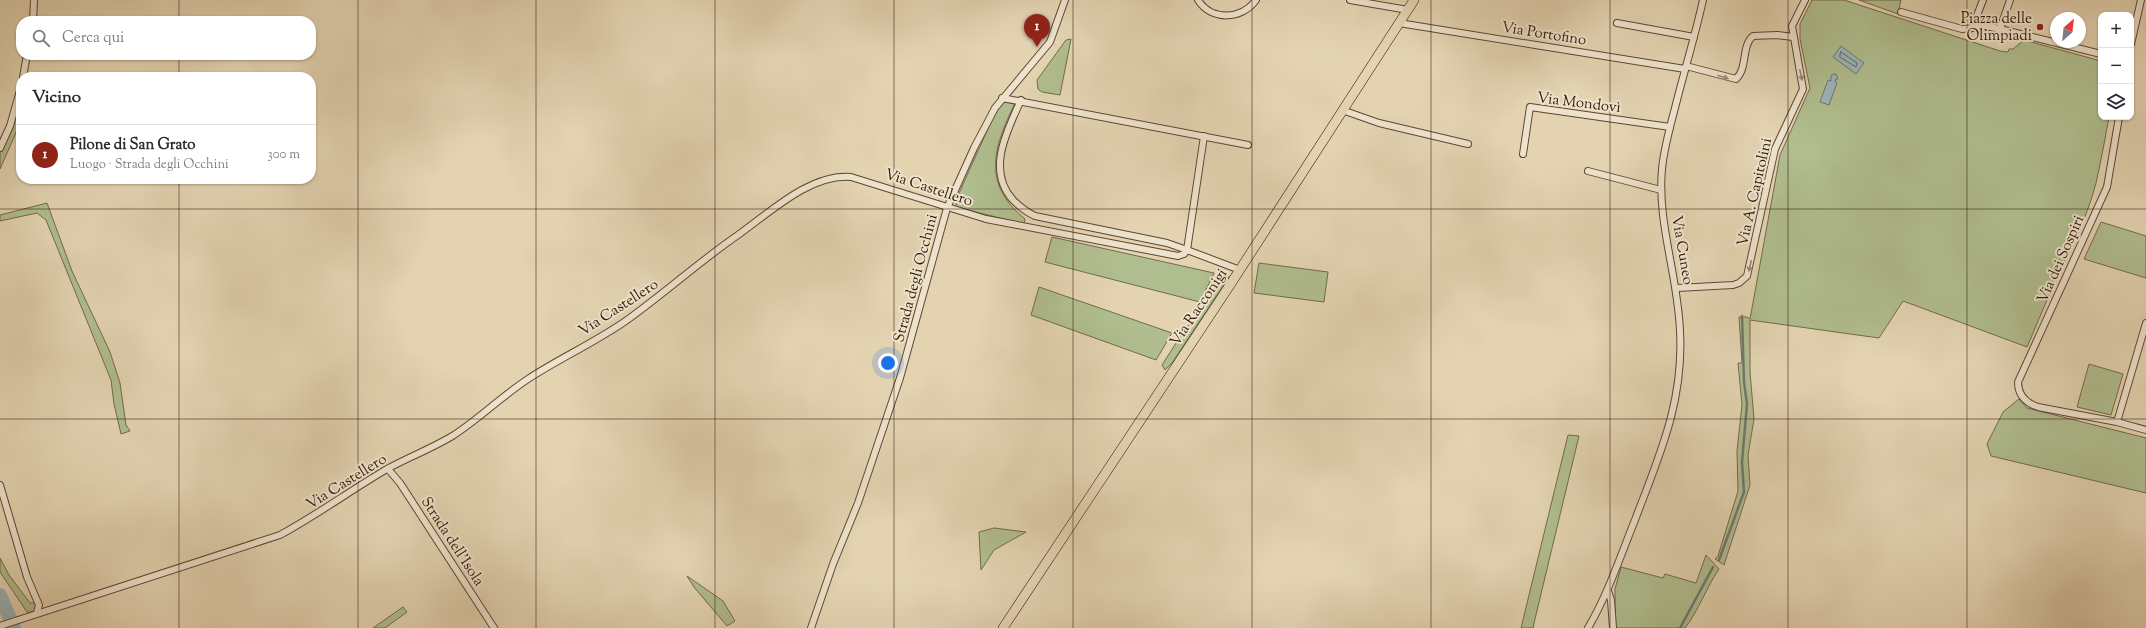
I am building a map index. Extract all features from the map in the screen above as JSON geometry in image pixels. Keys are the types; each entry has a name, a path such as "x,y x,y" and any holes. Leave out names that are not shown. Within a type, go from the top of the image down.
{"main road":[{"name":"Via Racconigi","path":"1003,628 1240,270 1414,0"}],"street":[{"path":"34,0 34,16"},
{"name":"Strada degli Occhini","path":"811,628 833,564 858,503 900,378 948,208 974,148 1002,98 1032,65 1050,42 1065,0"},
{"path":"1198,0 1210,12 1221,15 1232,15 1243,12 1256,0"},
{"path":"1350,0 1408,10"},
{"name":"Via Cuneo","path":"1588,628 1608,591 1668,431 1677,395 1680,333 1676,288 1663,218 1661,190 1662,168 1670,127 1703,0"},
{"name":"Via A. Capitolini","path":"1676,288 1733,285 1739,283 1747,276 1775,149 1803,89 1792,26 1794,18 1805,0"},
{"path":"1972,28 1982,0"},
{"path":"2000,29 2010,0"},
{"path":"2134,31 2141,0"},
{"path":"1901,12 1962,28 1972,28 1980,25 2000,29 2098,53"},
{"name":"Via Portofino","path":"1399,23 1686,68 1736,79 1741,72 1749,41 1753,36 1777,35 1793,37"},
{"path":"1617,23 1694,37"},
{"path":"24,72 26,60"},
{"path":"1002,98 1021,100 1248,145"},
{"path":"1021,100 1005,136 1000,163 1002,183 1007,193 1018,206 1035,216 1167,243 1240,270"},
{"path":"0,148 12,120 16,105"},
{"name":"Via Mondovì","path":"1523,154 1530,107 1670,127"},
{"path":"1342,110 1379,123 1468,144"},
{"name":"Via dei Sospiri","path":"2117,120 2106,187 2018,382 2018,389 2029,404 2117,422"},
{"path":"1187,250 1204,136"},
{"path":"1588,171 1661,190"},
{"name":"Via Castellero","path":"0,626 37,613 152,578 280,535 322,512 388,469 453,436 480,418 529,379 624,322 659,297 720,248 808,186 826,178 839,176 850,177 986,219 1054,233 1178,256 1184,254 1187,250"},
{"path":"2146,323 2117,422 2146,430"},
{"name":"Strada dell'Isola","path":"388,469 400,483 494,628"},
{"path":"0,485 27,577 39,605 37,613"},
{"path":"1608,591 1611,600 1613,628"}],"green space":[{"path":"1812,0 1844,0 2000,51 2008,52 2009,49 2013,49 2024,40 2098,60 2098,120 2108,120 2096,183 2087,212 2069,252 2048,291 2050,293 2027,347 1903,301 1879,338 1750,320 1750,372 1754,419 1748,455 1750,485 1724,565 1715,559 1718,556 1738,491 1737,451 1742,405 1738,363 1742,363 1739,317 1747,317 1750,319 1780,155 1810,88 1800,39 1800,24"},
{"path":"1859,0 1901,0 1898,14"},
{"path":"1071,39 1060,95 1042,92 1038,89 1037,80 1066,40"},
{"path":"1004,102 1015,103 997,150 997,178 1002,192 1011,205 1025,219 1024,224 956,207 956,200 995,113"},
{"path":"16,116 16,132 0,169 0,152 13,126"},
{"path":"47,203 72,271 110,352 120,383 126,425 130,431 121,434 114,404 111,380 46,220 37,213 0,221 0,215"},
{"path":"2101,222 2146,236 2146,278 2084,259"},
{"path":"1052,237 1214,273 1200,302 1045,262"},
{"path":"1259,263 1328,272 1324,302 1254,293"},
{"path":"1225,277 1229,277 1172,363 1165,370 1162,365 1185,329 1195,319 1209,297"},
{"path":"1039,287 1172,333 1156,360 1031,315"},
{"path":"2089,364 2123,374 2111,415 2077,407"},
{"path":"2019,399 2027,408 2146,438 2146,493 1991,456 1987,444 2003,412"},
{"path":"1568,435 1579,436 1533,628 1521,628"},
{"path":"994,528 1026,532 994,550 981,570 979,532"},
{"path":"1706,555 1719,569 1685,628 1615,628 1615,589 1621,567 1663,578 1665,574 1696,583"},
{"path":"0,558 9,575 30,603 36,603 35,612 27,612 0,572"},
{"path":"687,576 723,601 735,621 727,626 694,587"},
{"path":"403,607 407,612 385,628 373,628"}],"water":[{"path":"1841,46 1864,63 1856,74 1833,57"},
{"path":"1836,74 1838,79 1836,79 1835,82 1837,83 1829,105 1820,102 1828,80 1831,81 1831,75"}],"waterway":[{"path":"1719,560 1744,492 1742,462 1747,404 1744,382 1742,316"},
{"path":"1680,628 1713,567"},
{"path":"0,595 14,628"}],"place":[{"name":"Piazza delle Olimpiadi","path":"2040,27"},
{"name":"Pilone di San Grato","path":"1037,47"}]}
